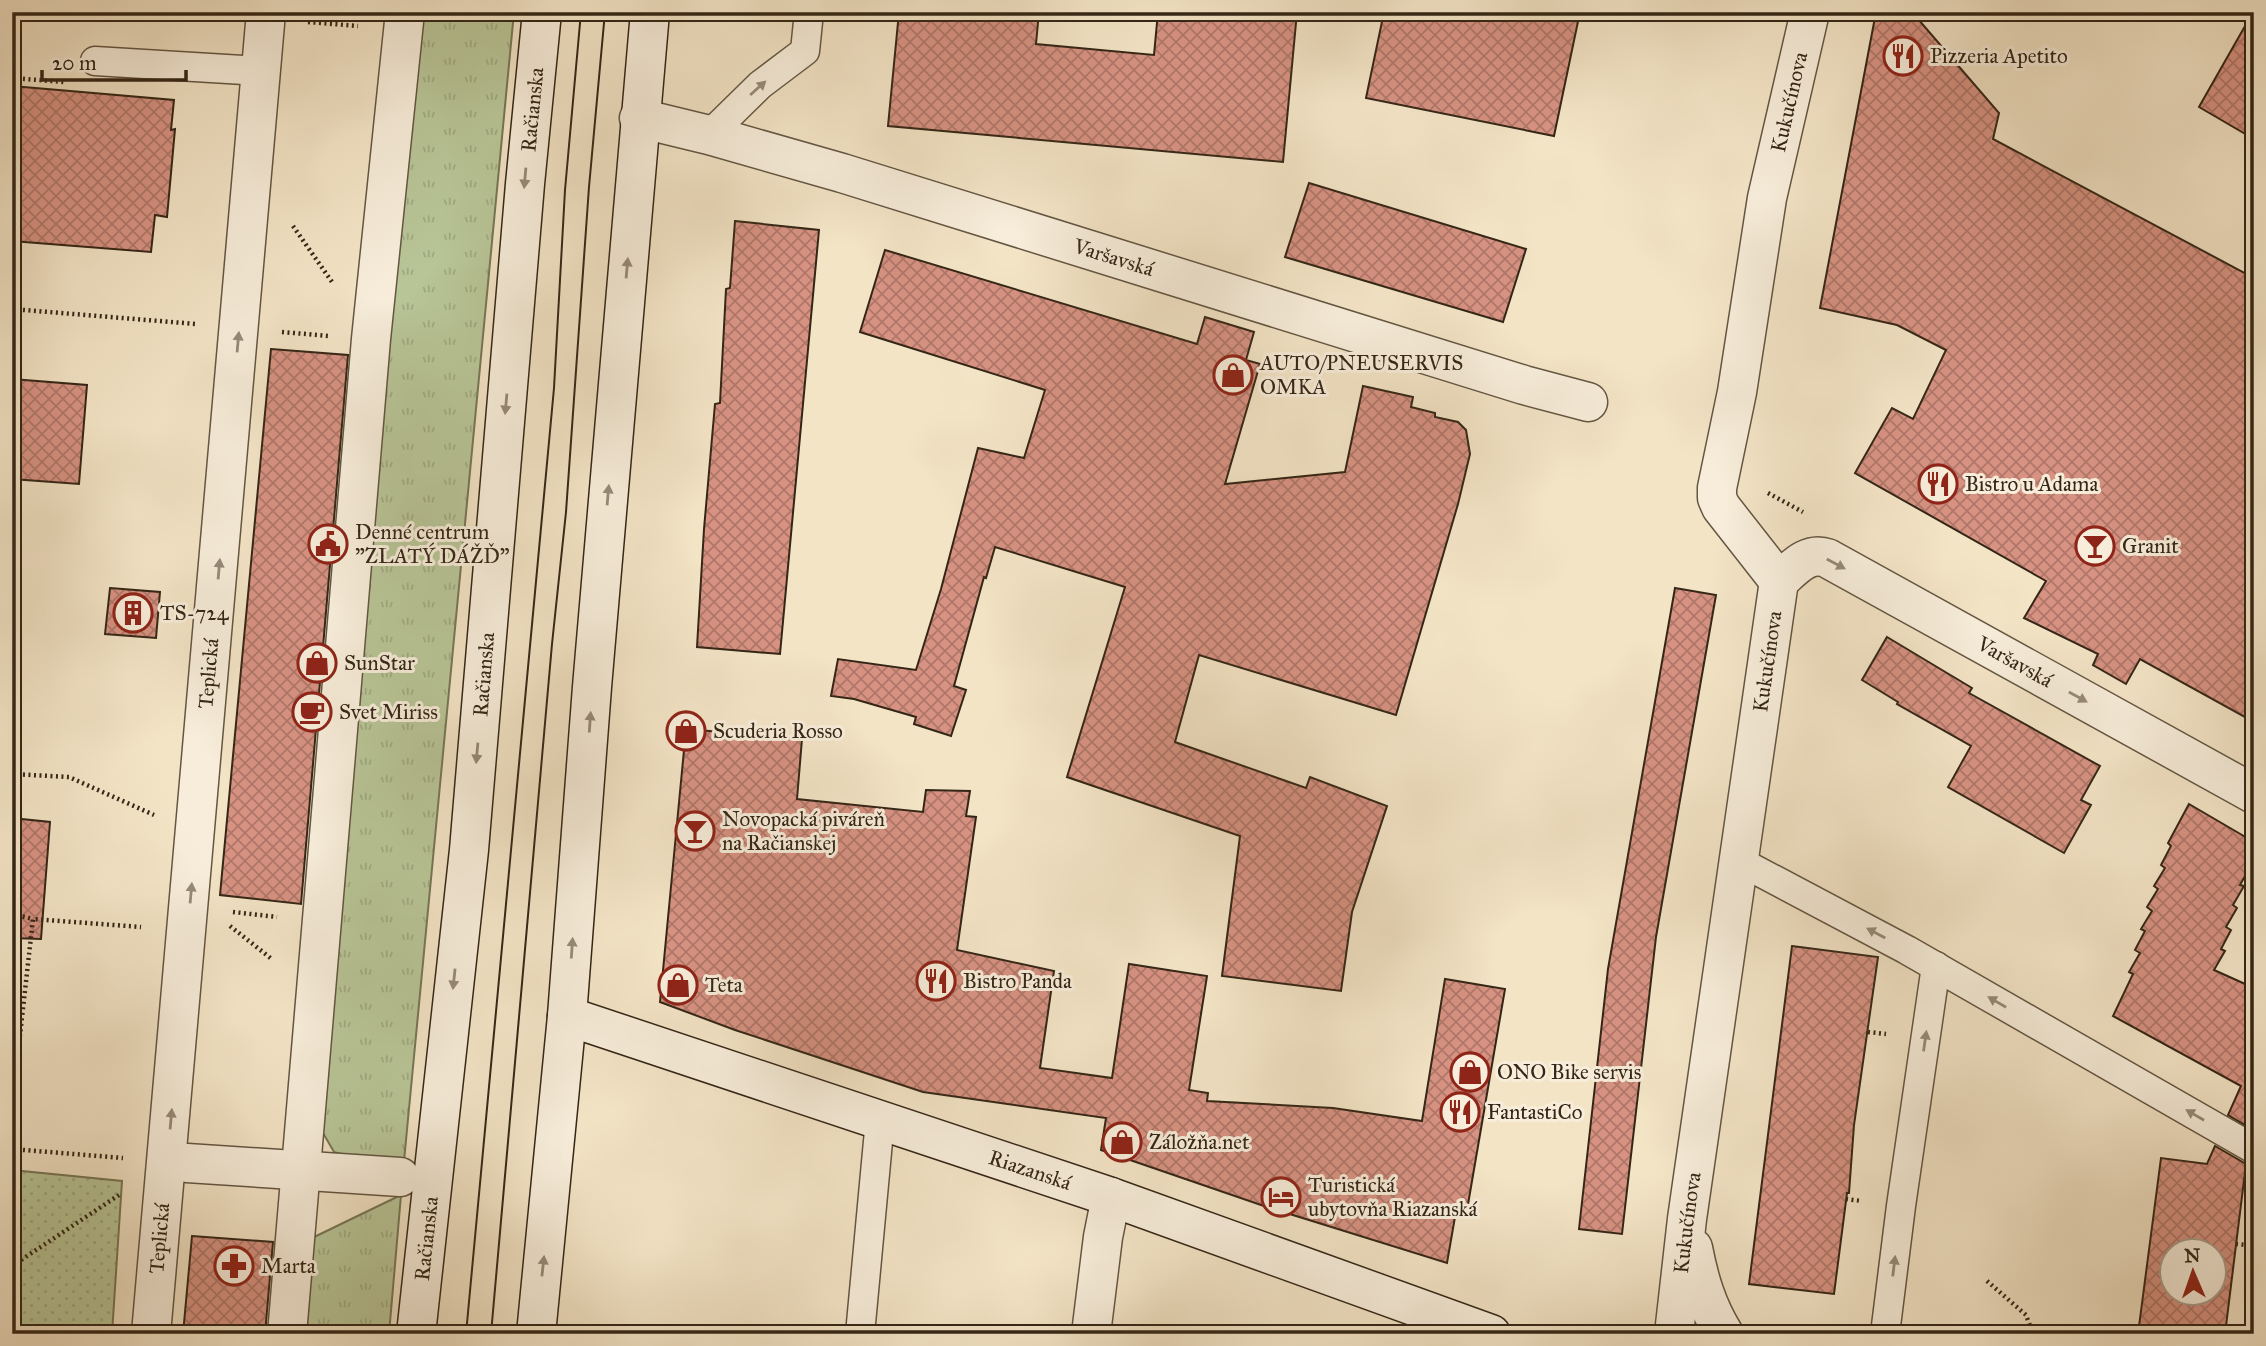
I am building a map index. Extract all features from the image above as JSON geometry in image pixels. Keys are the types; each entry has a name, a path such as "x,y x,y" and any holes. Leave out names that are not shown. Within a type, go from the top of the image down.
{"street":[{"name":"Račianska","path":"416,1334 468,850 542,12"},
{"path":"536,1334 567,1016 639,118 650,12"},
{"name":"Kukučínova","path":"1674,1334 1687,1219 1779,581 1721,507 1717,488 1737,392 1766,198 1810,12"},
{"name":"Teplická","path":"151,1334 195,916 196,834 261,71 283,17"},
{"path":"287,1334 371,340 404,21"},
{"name":"Varšavská","path":"639,118 842,173 1524,385 1588,402"},
{"name":"Varšavská","path":"1779,581 1804,559 1819,555 1827,558 2254,794"},
{"name":"Riazanská","path":"567,1016 1111,1197 1492,1334"},
{"path":"187,1163 400,1177"},
{"path":"1091,1334 1103,1237 1111,1197"},
{"path":"1687,1219 1703,1291 1724,1334"}],"lane":[{"path":"709,135 760,85 805,51 809,12"},
{"path":"95,61 261,71"},
{"path":"1739,861 1936,966 2254,1149"},
{"path":"1885,1334 1936,966"},
{"path":"860,1334 880,1120"}],"path":[{"path":"283,17 404,21"},
{"path":"292,225 332,282"},
{"path":"12,309 371,340"},
{"path":"12,774 69,777 196,834"},
{"path":"12,914 33,919 195,916 323,921"},
{"path":"195,916 317,996"},
{"path":"12,1123 14,1081 33,919"},
{"path":"12,1045 18,1053"},
{"path":"12,1149 136,1159"},
{"path":"12,1266 121,1194"},
{"path":"2236,1244 2254,1246"},
{"path":"1987,1281 2026,1315 2033,1334"}],"green space":[{"path":"420,12 514,12 404,1161 364,1161 334,1152 323,1133 319,1109"},
{"path":"12,1170 122,1181 112,1334 12,1334"},
{"path":"401,1195 389,1334 301,1334 310,1239"}],"building":[{"path":"899,12 1039,12 1036,44 1154,55 1158,12 1297,12 1283,162 888,126"},
{"path":"1384,12 1580,12 1554,136 1366,98"},
{"path":"1876,12 1912,12 1999,113 1993,139 2254,278 2254,722 2140,659 2126,684 2093,665 2098,654 2024,618 2046,581 1855,473 1892,408 1913,419 1946,350 1897,325 1820,308"},
{"path":"2254,12 2254,139 2199,107"},
{"path":"12,86 174,100 171,130 175,129 167,217 155,215 151,252 12,241"},
{"path":"1309,183 1526,249 1503,322 1285,257"},
{"path":"735,221 819,230 780,654 697,647 715,404 720,403 726,289 730,288"},
{"path":"885,250 1197,344 1205,317 1254,332 1246,360 1260,364 1225,484 1345,472 1363,386 1413,397 1411,407 1435,413 1435,417 1458,422 1466,430 1470,454 1458,504 1396,715 1199,655 1175,742 1306,788 1310,777 1387,806 1352,912 1341,991 1222,976 1240,836 1067,777 1125,587 995,547 954,686 966,690 951,736 914,724 916,717 854,699 831,696 838,659 916,670 941,589 978,448 1024,458 1045,390 860,332"},
{"path":"271,349 348,355 301,904 220,895"},
{"path":"12,379 87,385 79,484 12,479"},
{"name":"TS-724","path":"110,588 160,592 156,638 105,634"},
{"path":"1675,588 1716,595 1656,937 1622,1234 1579,1229 1608,969"},
{"path":"1887,637 1972,688 1969,693 2100,766 2081,800 2091,805 2064,853 1948,787 1971,746 1897,704 1898,702 1862,680"},
{"path":"686,729 802,739 797,799 923,812 926,790 970,791 966,816 976,817 957,950 1054,971 1040,1068 1112,1078 1129,964 1207,976 1189,1090 1208,1093 1207,1101 1333,1108 1422,1121 1445,979 1505,989 1466,1216 1455,1217 1447,1263 1264,1206 1101,1150 1106,1118 923,1092 735,1030 660,1002"},
{"path":"2189,804 2254,842 2254,860 2240,885 2244,886 2233,905 2237,908 2226,927 2231,930 2221,949 2225,951 2214,970 2254,988 2254,1098 2250,1128 2228,1115 2241,1086 2113,1016 2133,974 2129,972 2140,953 2135,950 2145,931 2141,929 2152,911 2147,907 2158,889 2154,886 2165,868 2161,865 2171,846 2168,843"},
{"path":"12,818 50,822 41,939 12,938"},
{"path":"1792,946 1878,957 1834,1294 1749,1284"},
{"path":"2215,1146 2246,1164 2225,1334 2138,1334 2161,1158 2207,1164"},
{"path":"192,1236 273,1242 265,1334 183,1334"}],"tram line":[{"path":"466,1334 554,388 565,190 581,12"},
{"path":"491,1334 566,512 589,187 605,12"}],"place":[{"name":"Pizzeria Apetito","path":"1903,56"},
{"name":"AUTO/PNEUSERVIS OMKA","path":"1233,375"},
{"name":"Bistro u Adama","path":"1938,484"},
{"name":"Denné centrum \"ZLATÝ DÁŽĎ\"","path":"328,544"},
{"name":"Granit","path":"2095,546"},
{"name":"TS-724","path":"133,613"},
{"name":"SunStar","path":"317,663"},
{"name":"Svet Miriss","path":"312,712"},
{"name":"Scuderia Rosso","path":"686,731"},
{"name":"Novopacká piváreň na Račianskej","path":"695,831"},
{"name":"Bistro Panda","path":"936,981"},
{"name":"Teta","path":"678,985"},
{"name":"ONO Bike servis","path":"1470,1072"},
{"name":"FantastiCo","path":"1460,1112"},
{"name":"Záložňa.net","path":"1122,1142"},
{"name":"Turistická ubytovňa Riazanská","path":"1281,1197"},
{"name":"Marta","path":"234,1266"}]}
